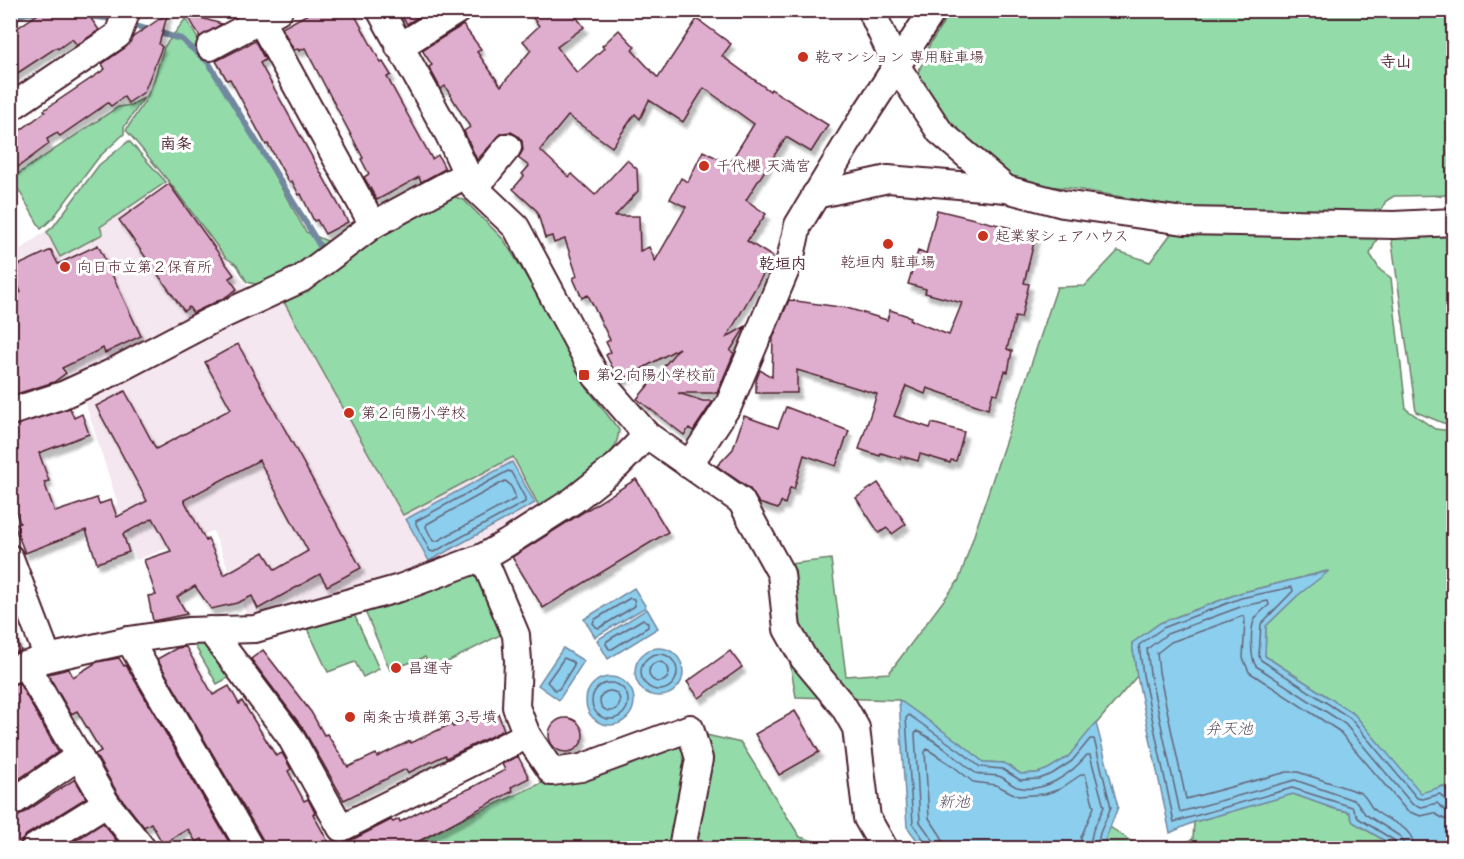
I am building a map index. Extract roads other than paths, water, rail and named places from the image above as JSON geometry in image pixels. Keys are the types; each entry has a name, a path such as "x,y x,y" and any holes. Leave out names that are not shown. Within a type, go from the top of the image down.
{"street":[{"path":"10,108 118,35 126,10"},
{"path":"380,10 449,135 471,181 516,227 596,376 647,435 741,501 781,574 787,629 804,659 844,707 856,728 867,818 885,849"},
{"path":"399,47 458,10"},
{"path":"871,10 897,66 940,132 1006,189"},
{"path":"689,465 729,404 790,260 798,225 933,10"},
{"path":"210,47 270,16 373,225"},
{"path":"10,412 63,395 109,374 210,321 301,279 373,225 471,181 508,147"},
{"path":"815,195 888,179 1006,189 1063,204 1184,220 1395,225 1454,222"},
{"path":"28,665 129,640 188,631 255,629 400,588 483,557 574,500 618,465 647,435"},
{"path":"483,557 516,635 518,661 516,707 527,735 552,772 581,768 690,729 699,759 682,849"},
{"path":"10,558 28,665 106,803 142,849"},
{"path":"210,630 290,736 341,828 527,735"},
{"path":"129,640 250,849"},
{"path":"10,804 79,756"},
{"path":"34,849 106,803"}],"water":[{"path":"512,462 535,503 429,561 406,519"},
{"name":"弁天池","path":"1329,571 1297,596 1266,626 1265,656 1354,714 1421,793 1444,786 1453,801 1453,848 1397,848 1353,822 1349,812 1293,794 1194,822 1170,833 1132,643 1160,623 1240,593"},
{"path":"634,588 646,607 595,637 584,619"},
{"path":"647,609 658,628 608,659 597,640"},
{"path":"563,648 584,661 559,700 538,685"},
{"path":"659,648 676,655 683,672 676,689 659,696 642,689 635,672 642,655"},
{"path":"610,677 627,684 634,701 627,718 610,725 593,718 586,701 593,684"},
{"name":"新池","path":"899,700 983,762 1004,763 1021,774 1038,773 1068,757 1096,723 1118,807 1102,848 923,848 907,827"}],"waterway":[{"path":"10,18 27,13 47,14"},
{"path":"84,16 118,21"},
{"path":"128,24 181,39 208,62 320,246"}],"place":[{"name":"乾マンション 専用駐車場","path":"803,57"},
{"name":"千代櫻 天満宮","path":"704,166"},
{"name":"起業家シェアハウス","path":"983,236"},
{"name":"乾垣内 駐車場","path":"888,244"},
{"name":"向日市立第２保育所","path":"65,267"},
{"name":"第２向陽小学校前","path":"584,375"},
{"name":"第２向陽小学校","path":"349,413"},
{"name":"昌運寺","path":"396,668"},
{"name":"南条古墳群第３号墳","path":"350,717"}],"district":[{"name":"寺山","path":"1396,61"},
{"name":"南条","path":"176,143"},
{"name":"乾垣内","path":"783,263"}]}
